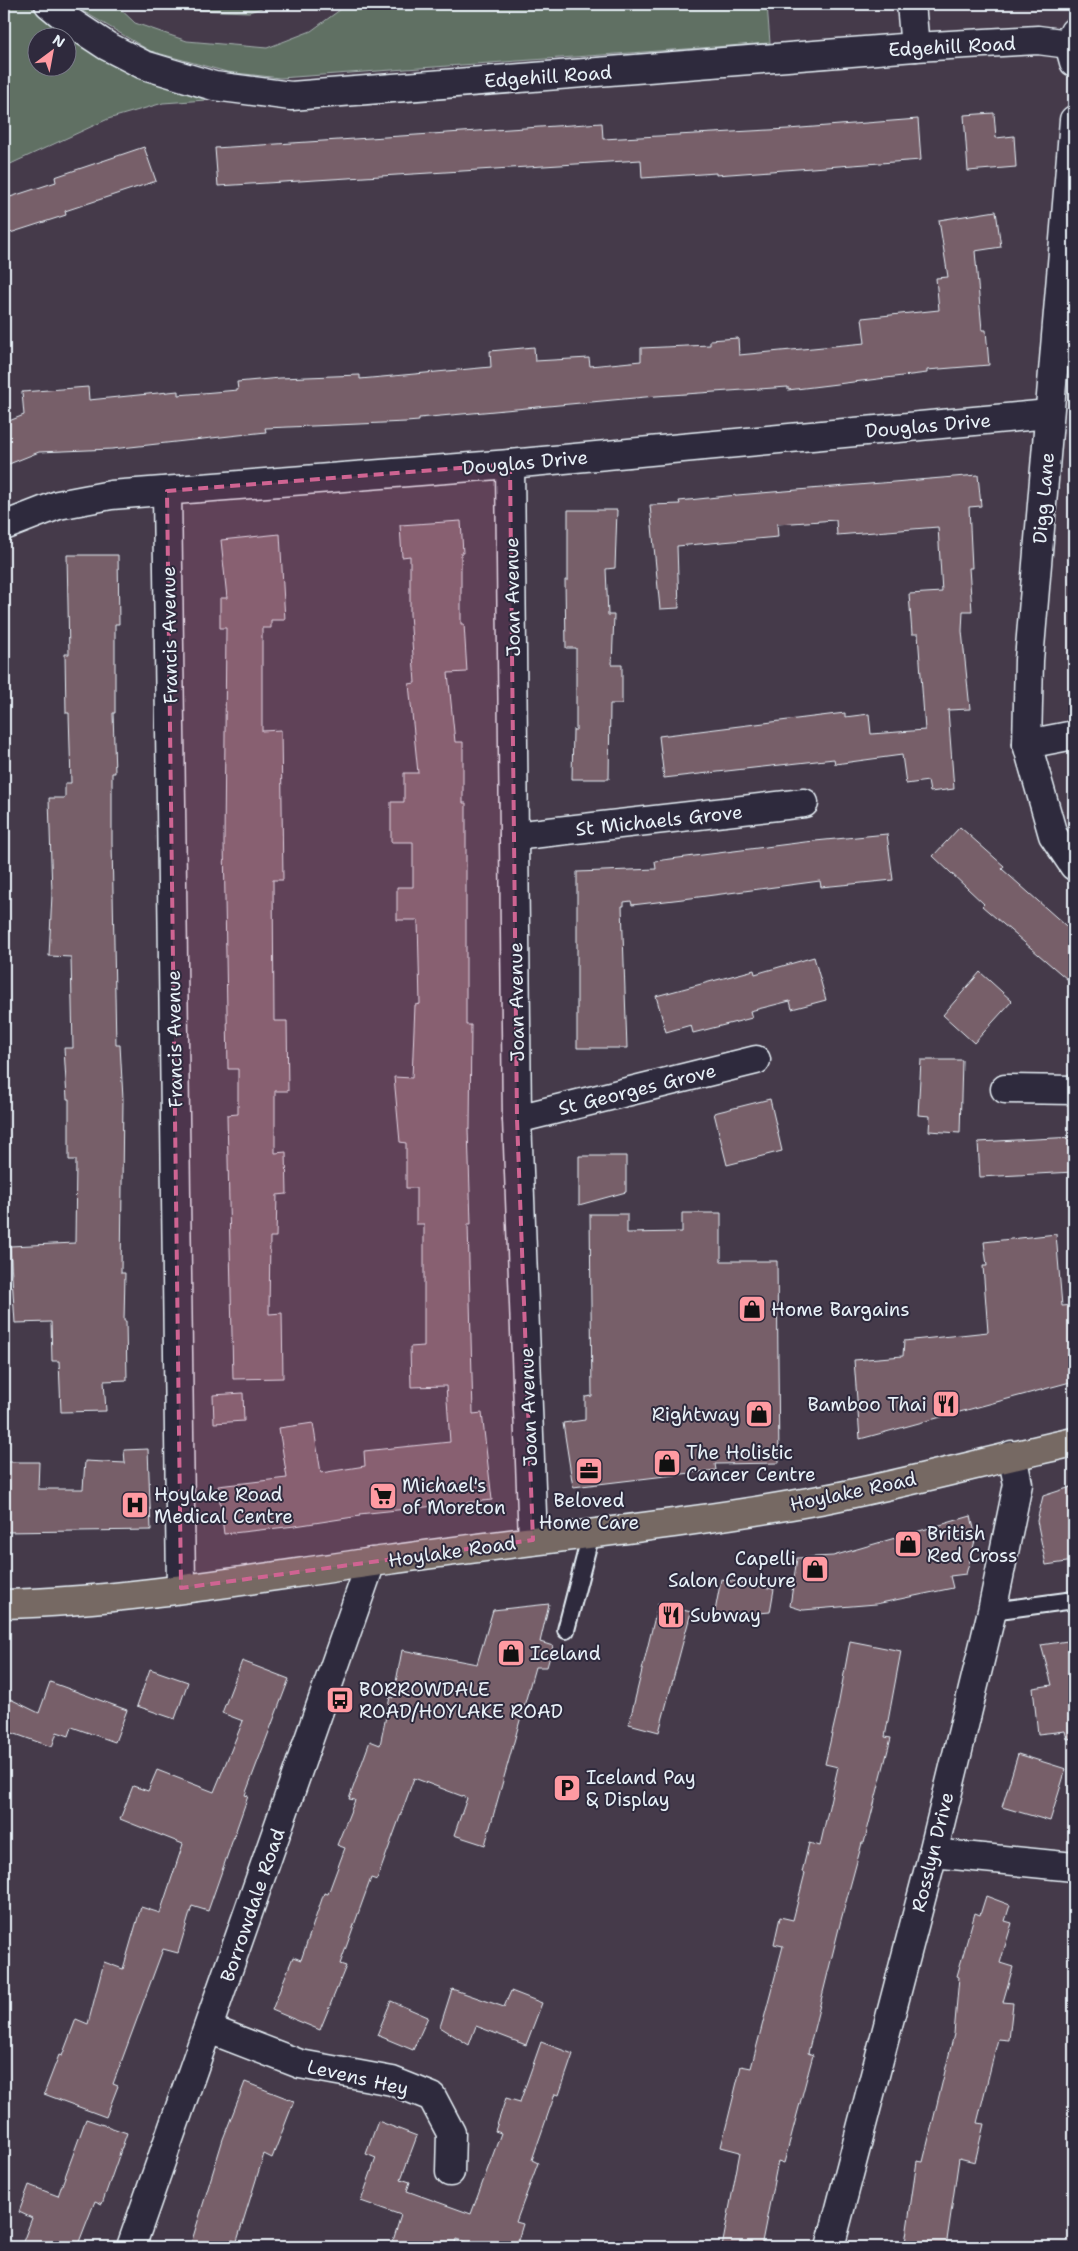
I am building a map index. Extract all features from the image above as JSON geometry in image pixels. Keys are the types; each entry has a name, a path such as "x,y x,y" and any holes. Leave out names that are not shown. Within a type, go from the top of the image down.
{"main road":[{"name":"Hoylake Road","path":"4,1604 53,1603 181,1588 533,1540 591,1534 826,1499 1074,1442"}],"street":[{"name":"Edgehill Road","path":"49,4 100,42 144,65 214,86 291,96 915,47 1038,40 1073,46"},
{"path":"911,4 915,47"},
{"name":"Digg Lane","path":"1074,120 1071,221 1049,414 1029,660 1027,744 1053,835 1074,866"},
{"name":"Douglas Drive","path":"4,526 58,504 111,495 510,464 1049,414"},
{"name":"Joan Avenue","path":"510,464 517,1119 533,1540"},
{"name":"Francis Avenue","path":"167,490 181,1588"},
{"path":"1027,744 1074,735"},
{"name":"St Michaels Grove","path":"514,836 804,803"},
{"name":"St Georges Grove","path":"517,1119 756,1060"},
{"path":"1005,1089 1074,1090"},
{"name":"Rosslyn Drive","path":"830,2247 933,1853 992,1611 1018,1484 1012,1455"},
{"name":"Borrowdale Road","path":"131,2247 209,2029 371,1562"},
{"path":"933,1853 1074,1867"},
{"name":"Levens Hey","path":"209,2029 300,2064 392,2081 432,2097 451,2132 450,2172"}],"lane":[{"path":"566,1630 591,1534"},
{"path":"992,1611 1074,1600"}],"highlighted area":[{"path":"510,464 517,1119 533,1540 181,1588 167,491"}],"green space":[{"path":"4,4 27,4 59,28 28,28 28,78 78,78 78,42 102,60 144,79 206,100 163,103 108,119 4,167"},
{"path":"71,4 115,4 135,23 187,41 267,48 311,31 348,4 767,4 770,43 280,78 227,72 150,51"},
{"path":"180,4 274,4 249,12 194,10"}],"building":[{"path":"994,113 996,138 1014,136 1016,167 968,171 964,115"},
{"path":"918,119 921,160 716,175 716,173 642,178 641,160 218,186 215,148 602,123 603,139 788,129"},
{"path":"144,147 156,181 65,211 66,215 4,235 4,199 56,182 55,177"},
{"path":"996,211 1001,247 975,251 982,330 986,330 989,365 927,370 927,373 788,390 788,387 656,396 419,418 419,421 406,422 265,428 266,432 112,449 39,452 4,466 4,423 24,415 22,392 88,387 89,400 178,391 178,395 238,390 237,382 280,378 360,375 360,379 491,367 490,351 534,347 535,361 589,358 590,366 641,361 641,348 710,345 710,340 738,338 739,355 865,343 862,318 939,310 936,278 948,277 939,220"},
{"path":"978,475 981,506 969,507 972,568 969,568 972,611 963,611 962,631 970,709 948,710 954,789 930,792 928,781 906,784 902,755 835,764 834,759 664,778 659,736 845,713 845,717 869,714 871,734 925,730 918,634 912,634 909,594 942,592 938,527 837,535 836,520 777,524 778,537 677,546 679,608 660,609 650,505 680,504 679,501 737,495"},
{"path":"568,510 617,510 615,568 606,569 608,615 614,615 612,665 622,665 622,704 610,704 609,779 572,779 573,730 576,730 576,648 566,648 565,580 568,580"},
{"path":"461,521 463,553 461,553 461,624 464,624 467,672 448,673 455,742 463,742 463,803 466,803 466,1025 471,1025 470,1129 468,1129 471,1224 468,1224 473,1414 482,1413 492,1500 359,1514 360,1516 295,1526 224,1534 218,1486 287,1478 279,1428 313,1423 321,1473 365,1466 364,1451 450,1442 446,1386 411,1387 410,1347 424,1346 424,1224 416,1224 416,1188 406,1188 406,1143 400,1142 394,1077 412,1078 415,1005 420,1004 418,920 397,920 397,887 413,887 413,842 391,842 391,802 404,802 404,773 418,773 409,684 415,683 410,614 410,556 402,557 400,525"},
{"path":"280,534 285,620 271,620 271,628 262,628 262,731 281,730 283,880 273,880 274,1021 287,1021 288,1091 275,1091 275,1153 286,1152 287,1194 277,1195 276,1237 270,1237 269,1314 282,1313 283,1378 233,1379 227,1115 238,1114 238,1069 228,1069 224,842 226,628 220,628 220,598 227,598 221,540"},
{"path":"67,555 118,555 119,624 115,624 115,713 113,713 115,773 112,773 112,842 116,1045 120,1045 123,1099 121,1273 125,1273 124,1321 126,1321 127,1380 104,1381 106,1411 61,1412 59,1361 52,1361 51,1322 15,1323 10,1246 75,1243 76,1160 69,1160 69,1099 67,1099 64,1048 73,1048 71,957 49,956 52,894 49,798 65,798 65,783 71,783 69,713 66,713 65,654 69,654"},
{"path":"960,827 1004,866 1002,869 1074,933 1074,985 982,906 984,904 933,856"},
{"path":"887,834 893,880 821,887 820,881 632,905 631,901 624,902 624,906 622,906 627,1048 577,1048 577,872 656,869 655,861 805,842"},
{"path":"814,957 826,1000 792,1009 790,1001 750,1011 752,1018 693,1033 691,1025 666,1032 656,996 754,970 755,974"},
{"path":"980,972 1012,1001 974,1043 943,1015"},
{"path":"921,1060 962,1060 960,1133 929,1131 930,1116 918,1115"},
{"path":"770,1099 782,1151 727,1165 714,1113"},
{"path":"1074,1137 1074,1172 980,1177 978,1142"},
{"path":"579,1156 626,1156 626,1192 579,1205"},
{"path":"682,1213 721,1213 721,1261 777,1261 779,1463 715,1464 716,1470 573,1487 563,1423 585,1420 585,1397 592,1396 590,1214 627,1214 627,1233 682,1232"},
{"path":"1056,1234 1062,1306 1074,1305 1074,1381 860,1439 854,1360 903,1356 904,1341 988,1332 983,1266 987,1266 984,1242"},
{"path":"243,1393 244,1421 214,1423 213,1395"},
{"path":"148,1449 151,1530 4,1532 4,1462 39,1462 38,1489 83,1489 85,1461 125,1463 124,1450"},
{"path":"1074,1486 1074,1561 1046,1565 1037,1521 1043,1496"},
{"path":"971,1516 976,1537 966,1574 950,1576 953,1588 876,1604 803,1610 790,1606 797,1558 833,1556"},
{"path":"721,1579 774,1589 770,1612 714,1617"},
{"path":"549,1604 540,1642 553,1646 547,1667 535,1667 485,1845 454,1835 467,1798 414,1778 377,1880 371,1878 340,1964 346,1966 320,2030 272,2010 293,1957 301,1960 324,1893 328,1894 345,1848 337,1845 355,1800 349,1799 370,1741 380,1745 390,1697 393,1698 402,1650 477,1664 493,1610"},
{"path":"658,1604 691,1612 659,1732 629,1724"},
{"path":"1074,1640 1074,1738 1067,1739 1065,1731 1038,1734 1033,1688 1052,1685 1041,1645"},
{"path":"850,1641 901,1651 885,1737 891,1738 864,1843 862,1843 841,1920 808,2053 813,2055 784,2163 778,2161 761,2247 722,2247 740,2152 721,2147 741,2066 751,2068 783,1946 774,1944 780,1917 793,1920 805,1873 802,1872 809,1843 820,1846 838,1767 825,1764"},
{"path":"242,1661 289,1679 245,1795 248,1796 208,1911 192,1906 178,1953 163,1949 113,2084 118,2086 106,2117 44,2094 59,2055 62,2056 76,2019 88,2024 104,1962 123,1969 141,1907 160,1913 183,1844 120,1819 133,1786 148,1791 157,1770 214,1792 243,1721 222,1713"},
{"path":"150,1669 188,1682 175,1719 137,1706"},
{"path":"50,1682 127,1710 115,1742 72,1727 69,1736 57,1732 52,1747 4,1730 4,1696 39,1713"},
{"path":"1018,1754 1066,1769 1050,1821 1002,1807"},
{"path":"986,1896 1010,1905 1005,1921 1012,1923 1000,1963 1013,1967 1003,2002 1013,2003 1009,2040 998,2039 977,2123 984,2124 975,2162 959,2158 946,2247 905,2243 917,2161 923,2162 954,2034 959,1977 957,1976 975,1913 980,1915"},
{"path":"452,1989 504,2007 511,1991 542,2003 526,2045 476,2026 469,2045 440,2027"},
{"path":"391,2001 428,2017 413,2050 377,2035"},
{"path":"541,2042 573,2054 559,2095 555,2094 532,2160 538,2163 516,2222 523,2224 516,2247 482,2247 456,2239 454,2247 391,2247 401,2215 361,2201 376,2158 366,2154 378,2121 417,2136 401,2179 410,2182 407,2191 471,2214 501,2133 495,2131 506,2098 520,2102"},
{"path":"245,2082 294,2101 272,2158 264,2154 237,2241 232,2240 230,2247 190,2247 223,2139"},
{"path":"86,2119 127,2133 102,2204 95,2201 77,2247 21,2247 32,2218 19,2212 29,2185 58,2196"}],"place":[{"name":"Home Bargains","path":"752,1309"},
{"name":"Bamboo Thai","path":"946,1404"},
{"name":"Rightway","path":"759,1414"},
{"name":"The Holistic Cancer Centre","path":"667,1463"},
{"name":"Beloved Home Care","path":"589,1471"},
{"name":"Michael's of Moreton","path":"383,1496"},
{"name":"Hoylake Road Medical Centre","path":"135,1505"},
{"name":"British Red Cross","path":"908,1544"},
{"name":"Capelli Salon Couture","path":"815,1569"},
{"name":"Subway","path":"671,1615"},
{"name":"Iceland","path":"511,1653"},
{"name":"BORROWDALE ROAD/HOYLAKE ROAD","path":"340,1700"},
{"name":"Iceland Pay & Display","path":"567,1788"}]}
